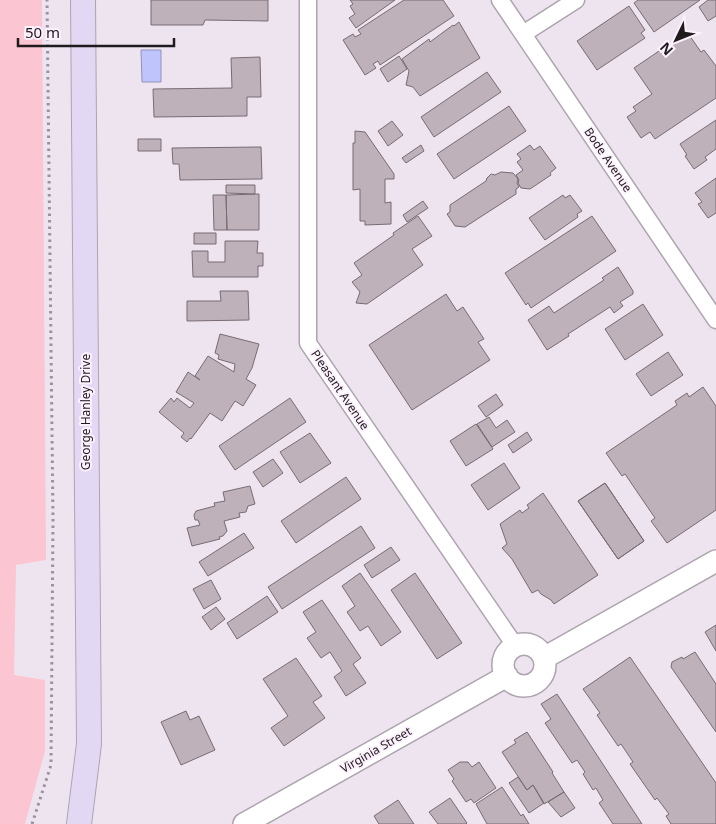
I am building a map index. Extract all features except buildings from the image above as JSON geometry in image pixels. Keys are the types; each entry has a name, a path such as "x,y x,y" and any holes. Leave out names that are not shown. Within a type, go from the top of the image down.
{"main road":[{"name":"George Hanley Drive","path":"79,824 89,744 83,0"}],"street":[{"name":"Pleasant Avenue","path":"308,0 308,343 516,647"},
{"name":"Bode Avenue","path":"500,0 716,320"},
{"path":"523,34 576,0"},
{"path":"544,658 716,561"},
{"path":"526,644 532,646 544,658 545,668 543,675 534,684 520,686 514,684 507,676 504,666 505,659 507,653 516,647 526,644"},
{"name":"Virginia Street","path":"244,824 507,676"}],"path":[{"path":"32,824 51,765 53,520 47,0"}],"shaded area":[{"path":"0,0 42,0 46,560 16,565 14,675 45,680 45,751 25,824 0,824"}],"water":[{"path":"141,50 161,50 161,82 142,82"}]}
